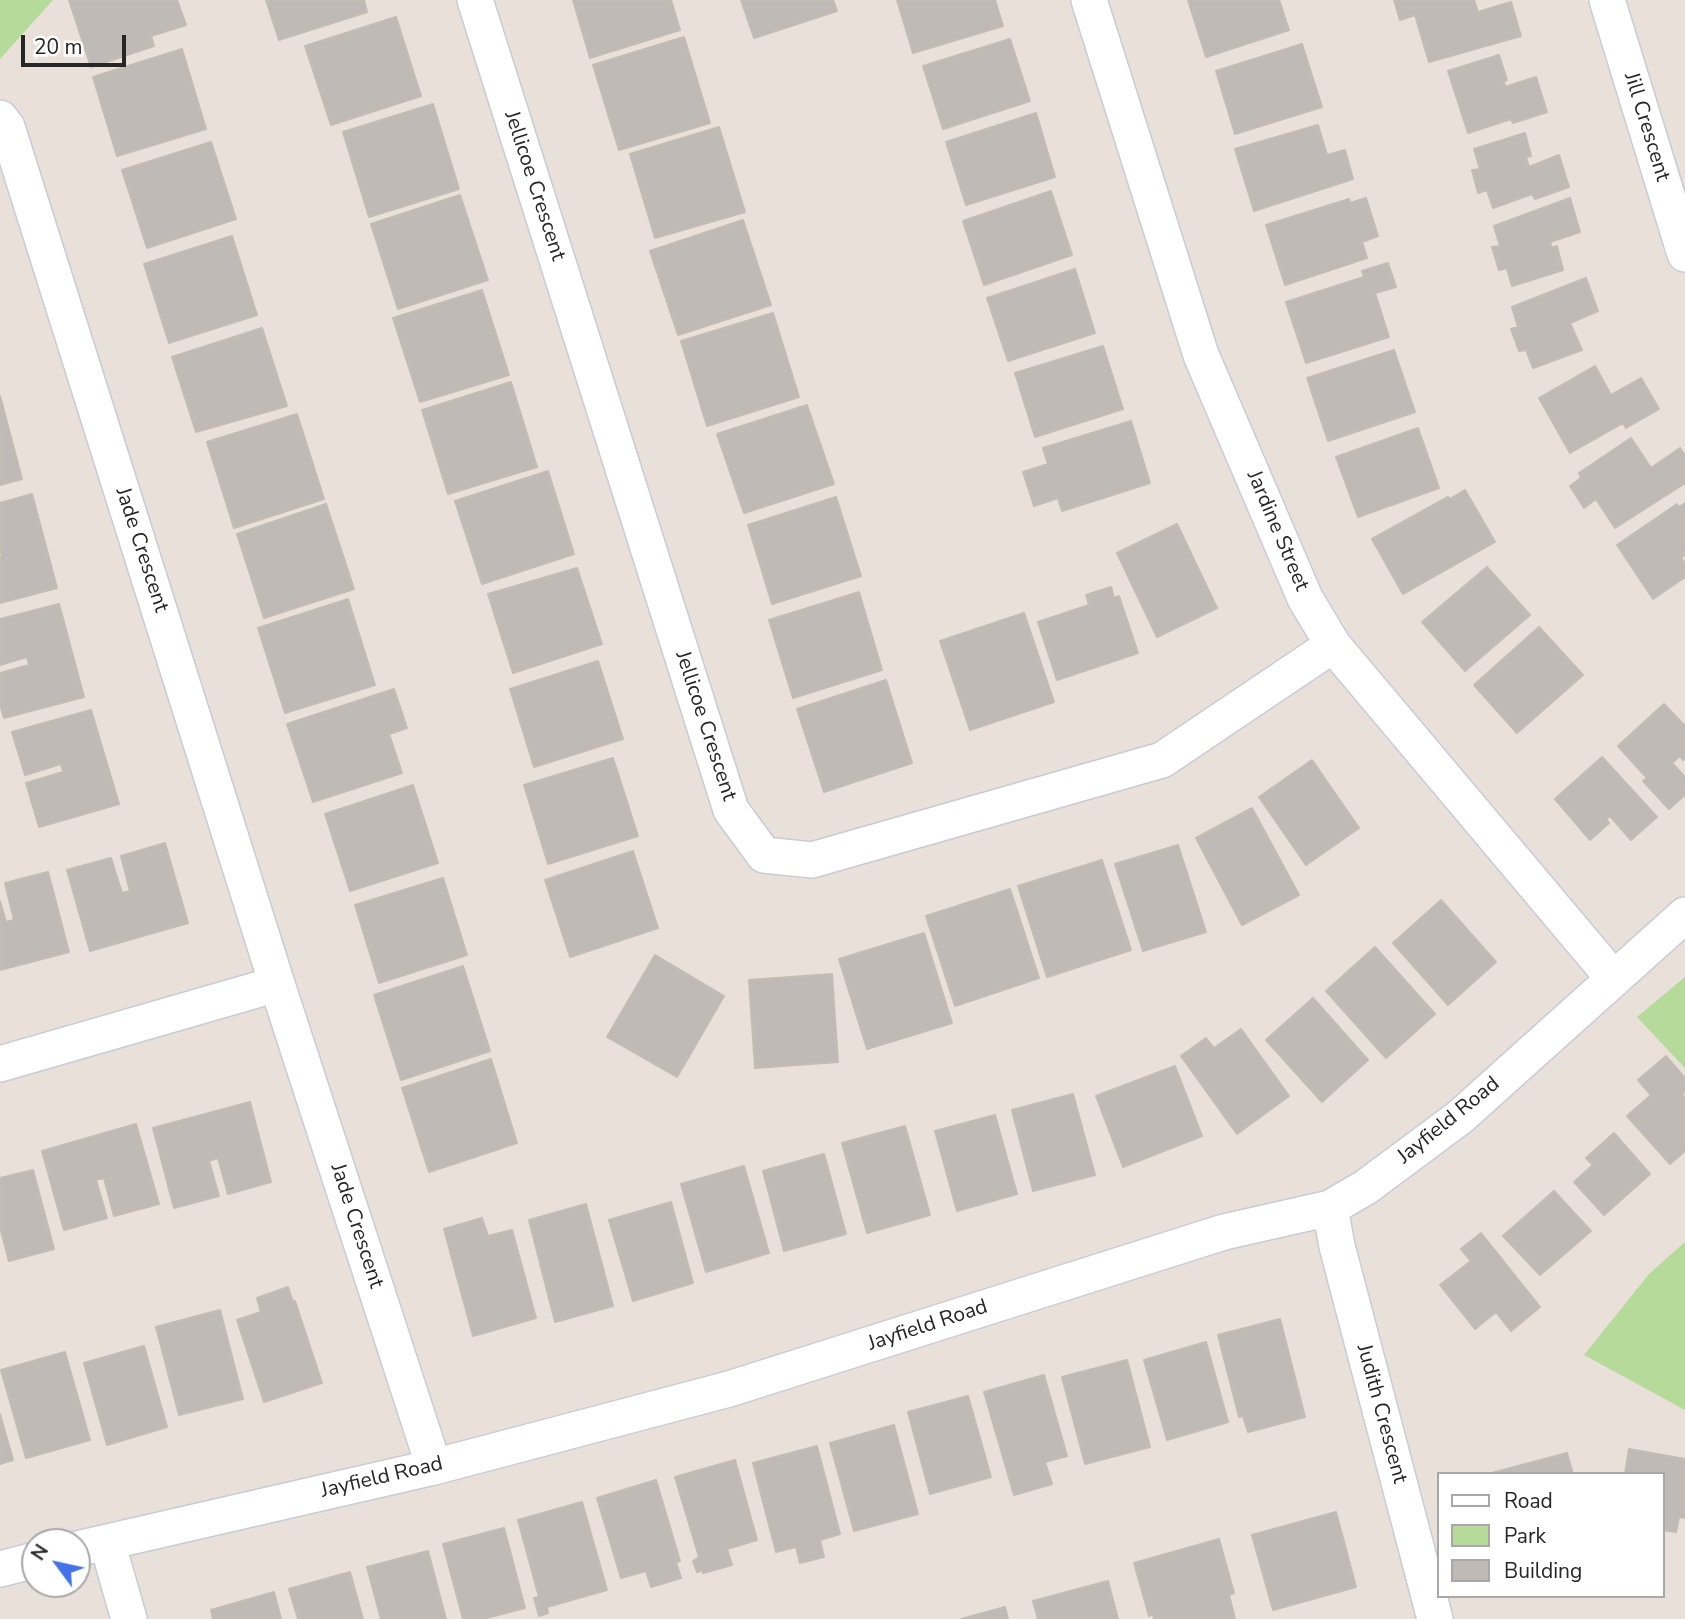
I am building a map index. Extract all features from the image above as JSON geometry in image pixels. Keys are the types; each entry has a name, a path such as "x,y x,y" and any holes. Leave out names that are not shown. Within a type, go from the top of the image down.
{"street":[{"name":"Jellicoe Crescent","path":"475,0 731,810 764,855 812,860 1162,760 1333,645"},
{"name":"Jardine Street","path":"1089,0 1201,355 1305,597 1333,645 1614,979"},
{"name":"Jill Crescent","path":"1607,0 1685,254"},
{"name":"Jade Crescent","path":"0,118 7,127 434,1467"},
{"name":"Jayfield Road","path":"92,1545 434,1467 730,1389 1224,1233 1330,1208 1366,1187 1460,1116 1685,915"},
{"path":"0,1064 278,984"},
{"name":"Judith Crescent","path":"1330,1208 1337,1246 1435,1619"},
{"path":"92,1545 129,1619"},
{"path":"0,1569 21,1564"}],"green space":[{"path":"0,0 53,0 0,59"},
{"path":"1685,977 1685,1068 1637,1017"},
{"path":"1685,1242 1685,1410 1584,1355 1649,1274"}],"building":[{"path":"69,0 177,0 186,25 151,36 154,46 91,67"},
{"path":"266,0 364,0 367,12 279,40"},
{"path":"573,0 671,0 680,30 590,58"},
{"path":"741,0 833,0 837,11 754,38"},
{"path":"897,0 995,0 1003,26 913,53"},
{"path":"1188,0 1279,0 1289,30 1206,57"},
{"path":"1394,0 1474,0 1478,12 1511,2 1521,36 1429,62 1415,15 1400,20"},
{"path":"396,17 421,96 331,125 305,46"},
{"path":"684,37 710,123 619,150 593,65"},
{"path":"1010,39 1030,101 943,129 923,66"},
{"path":"1302,44 1322,107 1235,134 1216,71"},
{"path":"182,49 206,129 117,156 93,77"},
{"path":"1499,55 1507,80 1504,81 1505,87 1536,77 1547,112 1513,123 1511,119 1468,133 1448,71"},
{"path":"433,104 459,189 369,217 343,132"},
{"path":"1036,113 1055,177 966,205 946,142"},
{"path":"1318,125 1327,155 1345,150 1353,179 1254,211 1235,149"},
{"path":"719,127 745,212 655,238 630,154"},
{"path":"1525,133 1531,156 1526,157 1529,167 1559,155 1569,187 1535,199 1532,194 1493,208 1487,190 1478,193 1472,170 1480,169 1474,149"},
{"path":"211,142 236,219 147,248 122,170"},
{"path":"1051,191 1072,255 984,285 963,221"},
{"path":"460,195 488,280 398,309 371,224"},
{"path":"1366,198 1378,236 1362,242 1367,258 1285,285 1266,225 1349,199 1350,203"},
{"path":"1570,198 1580,232 1550,242 1552,248 1557,246 1563,270 1512,286 1507,268 1499,270 1492,247 1500,246 1494,226"},
{"path":"743,220 771,305 678,335 650,251"},
{"path":"232,236 257,315 169,343 144,264"},
{"path":"1388,263 1396,287 1375,293 1389,337 1306,363 1286,302 1364,277 1362,271"},
{"path":"1075,269 1095,333 1008,361 987,298"},
{"path":"1586,278 1598,311 1570,323 1582,350 1533,368 1526,350 1519,351 1511,329 1518,327 1512,307"},
{"path":"482,290 509,375 420,402 393,318"},
{"path":"773,313 799,397 707,426 681,341"},
{"path":"262,328 287,406 196,432 172,357"},
{"path":"1103,346 1123,409 1035,437 1015,373"},
{"path":"1394,350 1415,412 1328,441 1307,378"},
{"path":"1595,366 1611,395 1641,378 1659,409 1626,428 1623,423 1570,453 1539,398"},
{"path":"511,382 537,467 448,494 422,410"},
{"path":"0,396 22,479 0,485"},
{"path":"807,405 834,484 744,513 717,434"},
{"path":"297,414 324,499 234,528 207,442"},
{"path":"1131,421 1150,483 1062,511 1058,498 1034,506 1023,472 1048,464 1043,448"},
{"path":"1418,428 1439,488 1358,517 1336,457"},
{"path":"1631,438 1651,468 1680,448 1685,456 1685,483 1615,528 1596,499 1584,508 1570,486 1581,478 1579,473"},
{"path":"548,471 574,554 482,584 455,501"},
{"path":"1465,490 1495,542 1403,594 1372,539"},
{"path":"32,494 57,588 0,603 0,503"},
{"path":"836,497 861,576 772,604 748,525"},
{"path":"1685,503 1685,555 1681,558 1685,563 1685,577 1653,599 1617,545 1677,504 1679,507"},
{"path":"326,504 354,589 264,618 237,534"},
{"path":"1177,524 1217,608 1157,637 1117,553"},
{"path":"1487,567 1530,615 1465,671 1422,622"},
{"path":"577,568 602,644 513,673 488,594"},
{"path":"1111,587 1114,598 1119,596 1138,653 1057,680 1038,622 1089,605 1086,595"},
{"path":"859,592 882,670 793,698 769,620"},
{"path":"348,599 375,685 285,713 258,628"},
{"path":"59,604 84,697 4,718 0,704 0,673 29,665 27,657 0,665 0,619"},
{"path":"1024,613 1054,702 970,730 940,641"},
{"path":"1539,627 1583,675 1517,733 1474,685"},
{"path":"598,661 623,739 534,767 510,689"},
{"path":"886,680 912,763 824,792 797,709"},
{"path":"394,689 407,728 389,734 402,773 313,802 287,724"},
{"path":"1664,704 1685,726 1685,758 1683,760 1680,756 1672,763 1685,777 1685,795 1669,809 1643,781 1647,778 1618,746"},
{"path":"91,710 119,804 39,827 26,783 63,772 61,764 25,775 12,732"},
{"path":"1602,757 1657,817 1631,840 1610,816 1606,819 1609,823 1590,840 1555,799"},
{"path":"613,758 638,836 548,864 524,785"},
{"path":"1312,760 1359,828 1306,865 1259,797"},
{"path":"413,785 438,863 350,891 325,814"},
{"path":"1252,808 1299,895 1242,925 1196,838"},
{"path":"165,843 188,923 90,951 67,870 111,858 122,893 130,891 121,856"},
{"path":"1178,845 1206,932 1143,951 1115,864"},
{"path":"633,851 658,928 570,957 545,880"},
{"path":"1102,860 1131,950 1047,977 1018,886"},
{"path":"48,872 69,952 0,970 0,901 6,922 14,920 5,883"},
{"path":"443,878 467,955 379,983 355,905"},
{"path":"1010,889 1039,978 955,1006 926,916"},
{"path":"1441,900 1496,962 1448,1005 1393,943"},
{"path":"924,933 952,1023 867,1049 839,959"},
{"path":"1375,947 1435,1014 1386,1058 1326,991"},
{"path":"655,955 724,996 677,1077 607,1037"},
{"path":"463,966 490,1051 401,1080 374,995"},
{"path":"832,974 838,1062 755,1068 749,980"},
{"path":"1313,998 1368,1060 1322,1102 1266,1040"},
{"path":"1241,1029 1289,1096 1237,1134 1181,1056 1206,1038 1214,1048"},
{"path":"1666,1056 1685,1078 1685,1091 1682,1095 1685,1098 1685,1151 1670,1164 1627,1116 1651,1095 1638,1080"},
{"path":"491,1059 517,1143 429,1172 402,1088"},
{"path":"1175,1066 1202,1136 1123,1167 1096,1096"},
{"path":"1073,1094 1095,1175 1033,1191 1012,1110"},
{"path":"250,1102 271,1182 228,1194 218,1158 209,1161 219,1196 174,1208 153,1128"},
{"path":"995,1115 1017,1194 957,1211 935,1131"},
{"path":"136,1124 159,1204 114,1216 104,1178 96,1180 107,1218 64,1230 42,1151"},
{"path":"905,1126 930,1215 867,1233 842,1143"},
{"path":"1614,1133 1650,1174 1604,1215 1574,1182 1593,1165 1586,1158"},
{"path":"824,1154 846,1234 784,1251 763,1171"},
{"path":"744,1166 769,1253 706,1272 681,1184"},
{"path":"33,1170 54,1249 9,1261 0,1227 0,1178"},
{"path":"1554,1191 1591,1231 1540,1275 1503,1236"},
{"path":"671,1202 693,1283 633,1301 609,1220"},
{"path":"586,1204 613,1306 555,1322 529,1220"},
{"path":"482,1218 488,1236 512,1230 536,1318 473,1336 444,1229"},
{"path":"1481,1233 1540,1307 1511,1331 1496,1312 1475,1329 1440,1285 1471,1261 1461,1249"},
{"path":"288,1287 322,1383 264,1402 237,1320 261,1312 257,1298"},
{"path":"220,1310 243,1399 179,1415 156,1327"},
{"path":"1280,1319 1305,1417 1248,1432 1243,1416 1239,1417 1218,1335"},
{"path":"1206,1342 1228,1422 1167,1440 1144,1360"},
{"path":"144,1346 167,1427 107,1445 84,1363"},
{"path":"65,1352 90,1440 26,1458 1,1370"},
{"path":"1127,1360 1150,1447 1085,1464 1062,1377"},
{"path":"1044,1375 1067,1456 1045,1462 1052,1484 1014,1495 984,1392"},
{"path":"968,1396 991,1477 930,1494 908,1412"},
{"path":"0,1414 13,1460 0,1464"},
{"path":"894,1425 918,1514 854,1531 830,1443"},
{"path":"817,1446 840,1534 820,1540 824,1557 800,1563 796,1547 776,1552 753,1463"},
{"path":"1629,1449 1685,1459 1685,1518 1679,1517 1676,1532 1664,1530 1664,1472 1625,1472"},
{"path":"1567,1453 1572,1472 1496,1472"},
{"path":"735,1460 757,1540 727,1549 732,1565 703,1573 703,1570 697,1572 693,1561 699,1557 675,1477"},
{"path":"656,1480 680,1561 676,1562 681,1578 651,1587 646,1571 621,1578 597,1498"},
{"path":"582,1502 607,1590 547,1607 548,1613 539,1616 534,1598 539,1597 518,1520"},
{"path":"1336,1512 1356,1587 1273,1610 1252,1535"},
{"path":"504,1528 525,1608 483,1619 463,1619 443,1544"},
{"path":"1219,1539 1234,1593 1229,1595 1235,1619 1154,1619 1153,1614 1149,1616 1134,1563"},
{"path":"428,1551 446,1619 381,1619 367,1567"},
{"path":"350,1572 363,1619 298,1619 289,1589"},
{"path":"1108,1581 1118,1619 1038,1619 1033,1601"},
{"path":"274,1592 281,1619 213,1619 211,1610"},
{"path":"1005,1607 1008,1619 961,1619"}]}
